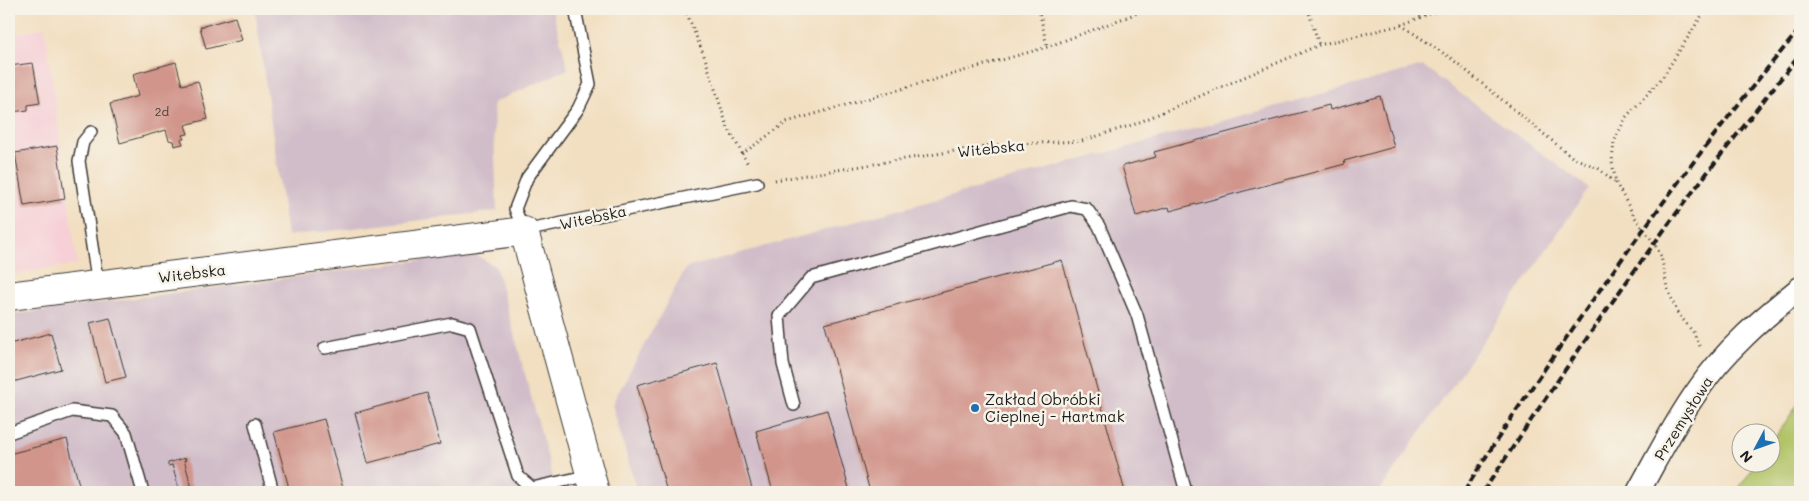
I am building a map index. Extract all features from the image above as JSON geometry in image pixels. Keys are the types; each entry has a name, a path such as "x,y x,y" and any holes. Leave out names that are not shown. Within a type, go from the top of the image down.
{"street":[{"name":"Witebska","path":"9,296 524,231"},
{"path":"524,231 593,484"},
{"name":"Przemysłowa","path":"1638,492 1684,411 1698,389 1721,360 1749,331 1800,288"}],"lane":[{"path":"524,231 515,209 527,178 578,108 590,84 575,9"},
{"path":"91,132 83,142 80,162 98,285"},
{"name":"Witebska","path":"524,231 757,183"},
{"path":"794,405 783,364 779,316 811,278 1071,206 1087,209 1099,226 1137,315 1186,492"},
{"path":"325,348 452,323 470,328 518,476 532,488 593,484"},
{"path":"9,433 72,411 112,416 126,433 143,492"},
{"path":"254,424 273,492"}],"path":[{"path":"685,9 704,58 726,126 757,183"},
{"path":"1039,9 1047,46"},
{"path":"742,154 787,122 1047,46 1148,9"},
{"path":"1308,9 1319,45"},
{"name":"Witebska","path":"757,183 992,145 1082,141 1135,124 1319,45 1401,25 1442,9"},
{"path":"1706,9 1662,78 1626,117 1614,142 1612,162 1616,183 1634,216 1661,256 1667,287 1677,312 1693,332 1699,346 1721,360"},
{"path":"1401,25 1452,59 1572,157 1598,168 1616,183"}],"shaded area":[{"path":"255,9 552,9 568,69 493,103 497,211 287,236"},
{"path":"45,27 77,264 9,275 9,36"},
{"path":"1423,66 1589,188 1379,492 637,492 612,404 686,268"},
{"path":"473,253 496,267 557,492 9,492 9,315"}],"green space":[{"path":"1800,401 1800,489 1793,492 1736,492 1749,474 1782,474 1782,427"}],"building":[{"path":"235,17 242,40 206,49 200,27"},
{"path":"176,62 182,85 198,81 208,119 185,125 188,134 183,135 184,139 181,139 183,144 174,146 173,141 169,140 166,130 120,143 110,104 138,96 133,74"},
{"path":"33,63 40,103 28,105 28,110 11,112 9,107 9,66"},
{"path":"1380,96 1394,147 1344,161 1345,164 1170,211 1169,207 1136,216 1122,166 1156,157 1154,152 1329,105 1330,110"},
{"path":"57,146 65,199 24,206 15,153"},
{"name":"Zakład Obróbki Cieplnej - Hartmak","path":"1062,260 1125,492 870,492 825,324"},
{"path":"110,318 126,377 105,382 90,323"},
{"path":"51,333 61,369 9,383 9,344"},
{"path":"717,363 753,492 667,492 637,385"},
{"path":"427,393 440,444 368,463 355,413"},
{"path":"827,410 850,492 773,492 756,431"},
{"path":"324,419 344,492 290,492 274,432"},
{"path":"67,439 81,492 9,492 9,454"},
{"path":"185,458 193,492 180,492 172,465 168,466 168,463"}],"railway":[{"path":"1464,492 1530,390 1623,257 1722,125 1800,29"},
{"path":"1483,492 1577,352 1642,260 1709,170 1800,55"}],"place":[{"name":"Zakład Obróbki Cieplnej - Hartmak","path":"975,408"}]}
